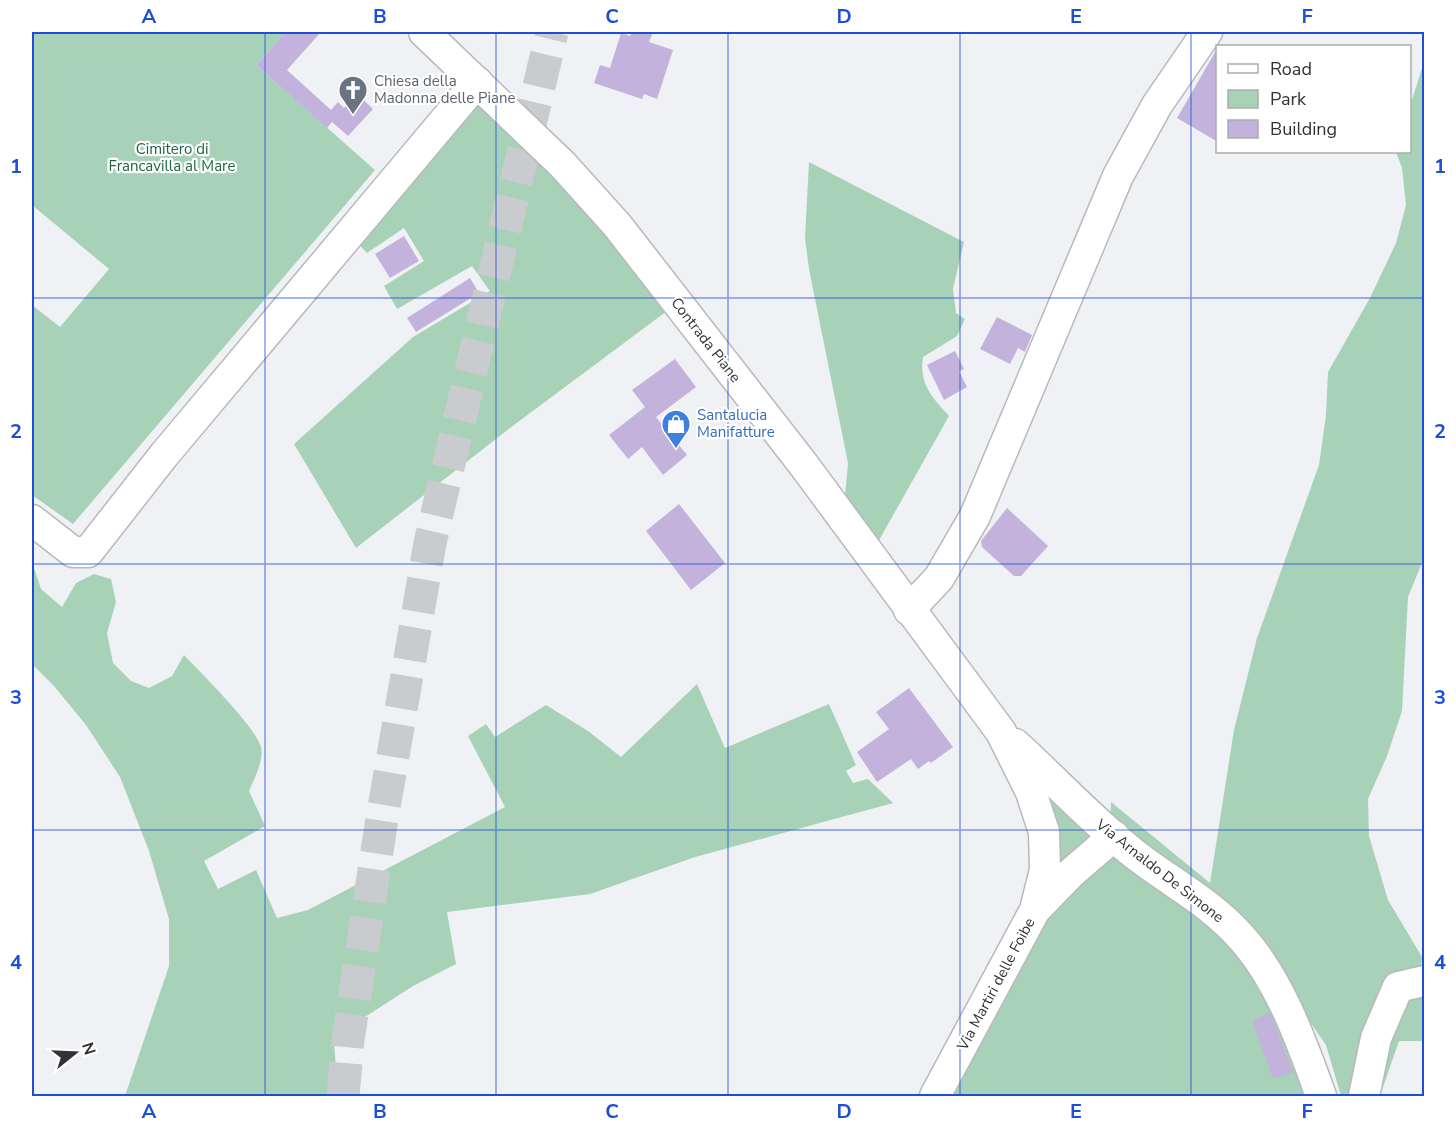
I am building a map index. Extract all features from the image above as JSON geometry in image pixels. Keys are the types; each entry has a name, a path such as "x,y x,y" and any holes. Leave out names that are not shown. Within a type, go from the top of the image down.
{"street":[{"name":"Contrada Piane","path":"424,32 563,165 617,225 803,464 1001,732"},
{"path":"909,610 939,578 975,516 1118,176 1157,105 1208,32"},
{"path":"32,520 73,552 88,552 194,419 477,82"},
{"name":"Via Arnaldo De Simone","path":"1001,732 1138,857 1205,903 1242,938 1272,981 1321,1096"},
{"name":"Via Martiri delle Foibe","path":"935,1096 1035,910 1045,870 1044,832 1031,792 1001,732"},
{"path":"1035,910 1070,874 1114,836"},
{"path":"1364,1096 1376,1038 1398,987 1425,981"}],"green space":[{"name":"Cimitero di Francavilla al Mare","path":"32,32 286,32 256,65 375,170 73,524 32,495 32,305 60,327 109,269 32,205"},
{"path":"1424,62 1424,558 1408,597 1402,711 1387,756 1368,799 1369,836 1388,900 1422,957 1420,986 1424,987 1424,1041 1399,1041 1380,1096 1341,1096 1326,1045 1303,1012 1315,1096 944,1096 1050,911 1110,826 1111,802 1210,883 1234,730 1257,638 1319,465 1326,415 1328,372 1370,298 1396,243 1406,205 1402,168 1396,153 1411,153 1411,103"},
{"path":"473,94 584,204 671,308 510,428 356,548 294,444 413,337 490,291 472,266 397,309 384,286 424,261 404,228 367,253 352,237"},
{"path":"809,162 964,242 953,289 956,313 965,319 957,336 923,357 922,366 928,389 949,416 878,542 845,496 848,463 809,269 805,238"},
{"path":"32,562 41,589 62,607 76,583 94,574 111,579 116,602 107,633 113,663 131,681 149,688 172,676 184,655 227,700 257,738 262,752 258,770 249,791 265,826 204,861 218,889 256,870 277,918 308,910 505,807 468,736 486,724 495,737 546,705 588,731 621,757 697,684 725,748 829,704 856,765 846,771 853,783 868,779 893,803 695,857 590,894 447,912 456,964 413,986 354,1024 333,1028 338,1096 125,1096 169,966 169,919 149,851 120,777 86,725 54,686 32,664"},
{"path":"1041,784 1100,834 1059,872 1059,831"}],"building":[{"path":"286,32 321,32 287,70 331,110 338,102 344,108 357,94 373,109 348,136 332,122 327,128 256,65"},
{"path":"632,32 653,32 649,42 673,50 657,99 644,94 642,99 594,83 600,65 610,68 621,33 630,36"},
{"path":"1216,50 1216,141 1177,118"},
{"path":"404,236 419,261 390,278 375,254"},
{"path":"470,278 479,293 416,332 407,318"},
{"path":"997,317 1032,335 1025,352 1018,348 1010,364 980,349"},
{"path":"955,351 964,369 959,371 967,387 944,400 927,365"},
{"path":"675,359 696,387 656,417 687,455 663,475 642,447 628,459 609,435 645,407 632,390"},
{"path":"679,504 725,563 691,590 646,531"},
{"path":"1007,508 1048,546 1021,576 1014,576 982,547 981,541"},
{"path":"909,688 953,747 931,763 929,761 918,769 911,759 877,782 857,752 889,729 876,712"},
{"path":"1270,1013 1293,1072 1273,1079 1252,1020"}],"tunnel":[{"path":"343,1096 348,1040 382,819 430,543 552,32"}],"place":[{"name":"Chiesa della Madonna delle Piane","path":"353,116"},
{"name":"Santalucia Manifatture","path":"676,450"}]}
